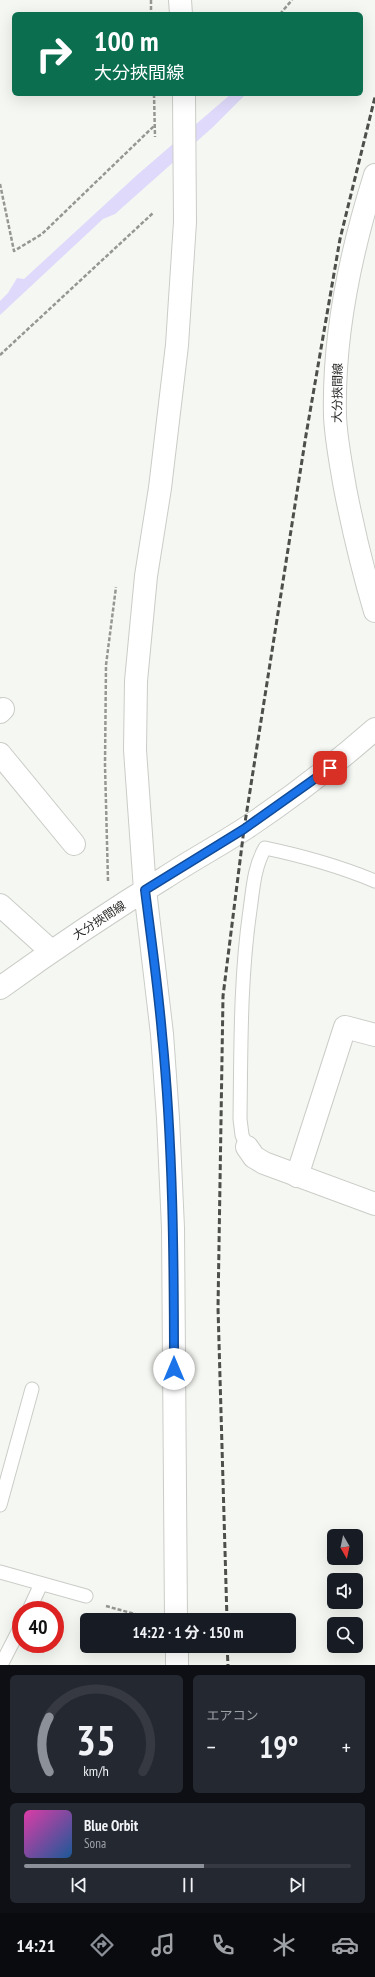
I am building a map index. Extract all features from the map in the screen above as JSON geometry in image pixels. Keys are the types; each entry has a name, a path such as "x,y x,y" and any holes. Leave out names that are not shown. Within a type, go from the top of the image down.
{"street":[{"path":"180,0 181,12"},
{"path":"176,1613 173,1212 162,1034 145,890 135,750 136,681 146,576 161,481 177,345 184,255 186,182 184,96"},
{"name":"大分挾間線","path":"375,174 372,200 357,238 345,301 336,374 335,416 350,514 375,611"},
{"name":"大分挾間線","path":"0,988 51,951 286,801 341,760 375,729"},
{"path":"0,754 74,844"},
{"path":"0,905 51,951"},
{"path":"297,1176 345,1027 375,1035"},
{"path":"247,1147 254,1157 264,1163 375,1204"},
{"path":"177,1653 177,1665"}],"lane":[{"path":"247,1147 242,1135 240,1119 244,954 254,880 260,856 265,848 309,857 375,881"},
{"path":"0,1505 32,1389"},
{"path":"0,1572 86,1596"},
{"path":"33,1601 41,1584"},
{"path":"1,1665 12,1644"}],"path":[{"path":"150,0 151,12"},
{"path":"282,12 292,0"},
{"path":"0,184 14,251 25,246 46,230 184,96"},
{"path":"0,355 153,213"},
{"path":"86,1596 89,1601 131,1613"}],"shaded area":[{"path":"229,96 244,96 213,127 115,214 103,219 0,315 0,301 8,293 17,278 24,279 137,175"}],"railway":[{"path":"227,1613 218,1308 223,996 244,829 306,435 340,239 375,97"},
{"path":"227,1653 228,1665"}],"route":[{"path":"174,1369 173,1228 168,1118 162,1034 145,890 244,829 286,801 330,768"}]}
